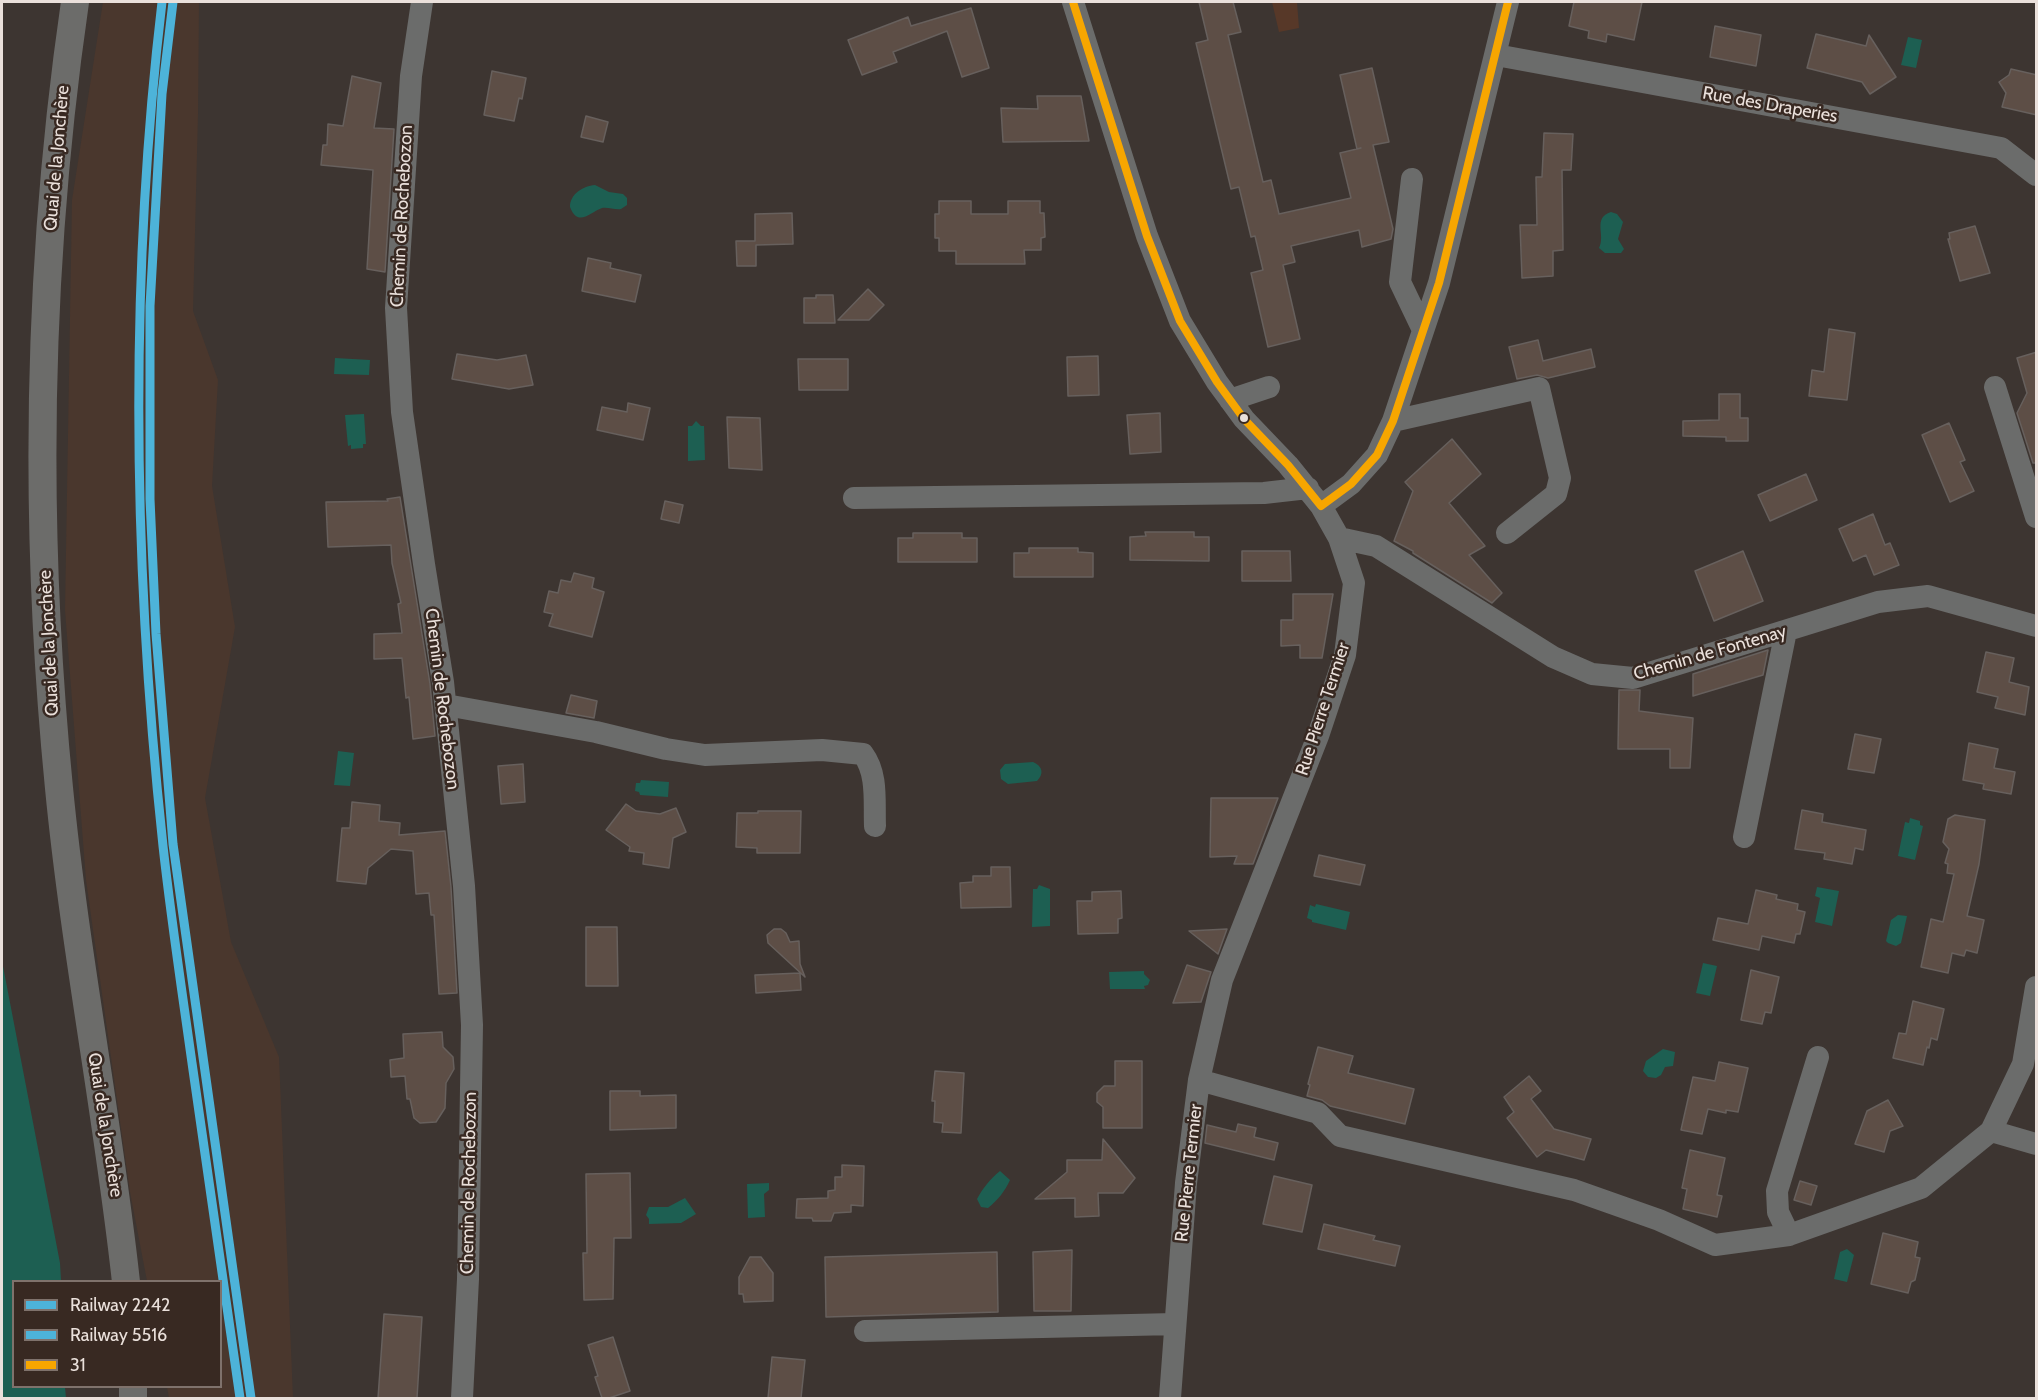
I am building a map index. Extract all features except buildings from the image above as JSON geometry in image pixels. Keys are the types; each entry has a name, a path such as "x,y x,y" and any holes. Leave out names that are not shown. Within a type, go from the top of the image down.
{"main road":[{"name":"Quai de la Jonchère","path":"75,2 63,86 47,263 41,439 46,613 62,812 80,961 120,1223 126,1280"}],"street":[{"name":"Chemin de Rochebozon","path":"422,2 411,75 396,308 402,412 446,705 464,886 471,1025 468,1279 462,1398"},
{"name":"Rue Pierre Termier","path":"1073,2 1147,236 1180,321 1244,419 1314,497 1339,538 1354,583 1345,655 1318,736 1222,980 1199,1080 1186,1184 1170,1398"},
{"path":"854,498 1264,494 1314,497 1351,484 1377,455 1393,421 1439,283 1508,2"},
{"name":"Rue des Draperies","path":"1496,55 2001,148 2037,175"},
{"path":"1412,179 1400,282 1423,330"},
{"path":"1230,400 1269,387"},
{"path":"1995,387 2037,517"},
{"path":"1393,421 1539,388 1560,478 1556,494 1507,533"},
{"name":"Chemin de Fontenay","path":"1339,538 1376,546 1553,657 1592,674 1633,678 1878,602 1928,596 2037,626"},
{"path":"1744,837 1786,631"},
{"path":"446,705 596,732 695,754 822,750 863,754 871,765 874,826"},
{"path":"1199,1080 1318,1113 1340,1136 1574,1190 1659,1220 1715,1245 1789,1235 1921,1188 1991,1131 2024,1064 2037,987"},
{"path":"1789,1235 1778,1212 1777,1191 1818,1057"},
{"path":"1991,1131 2037,1144"},
{"path":"865,1332 1175,1324"}],"shaded area":[{"path":"103,2 199,2 193,311 218,380 212,486 235,627 205,798 231,942 279,1057 293,1398 169,1398 167,1388 222,1388 222,1280 147,1280 130,1192 86,880 65,610 72,200"},
{"path":"1272,2 1297,2 1299,28 1279,32"}],"water":[{"path":"1908,37 1922,40 1916,68 1901,65"},
{"path":"595,185 609,192 623,194 627,198 627,205 621,209 602,208 584,217 577,217 570,207 572,198 582,189"},
{"path":"1611,212 1617,214 1623,222 1618,239 1624,249 1621,253 1605,253 1599,248 1602,218"},
{"path":"335,358 370,360 369,375 334,374"},
{"path":"364,414 366,444 363,444 363,448 351,449 351,445 348,446 345,415"},
{"path":"696,421 704,426 705,460 688,461 688,426 692,426"},
{"path":"338,751 354,753 350,786 334,785"},
{"path":"1033,762 1041,770 1041,776 1037,781 1008,784 1001,779 1000,770 1005,764"},
{"path":"641,780 669,782 668,797 640,795 635,791 636,783 640,783"},
{"path":"1910,818 1920,821 1920,825 1923,826 1915,860 1898,856 1905,822 1909,823"},
{"path":"1039,885 1050,889 1050,926 1032,927 1033,889 1037,889"},
{"path":"1817,887 1839,891 1832,926 1815,922 1820,898 1815,896"},
{"path":"1316,904 1350,912 1346,930 1312,922 1307,918 1310,905 1315,907"},
{"path":"1898,915 1907,916 1901,943 1896,946 1886,941 1891,920"},
{"path":"2,961 60,1263 61,1280 12,1280 12,1388 65,1388 66,1398 2,1398"},
{"path":"1703,963 1717,966 1710,996 1696,993"},
{"path":"1144,971 1150,980 1148,985 1144,986 1145,989 1110,989 1109,972"},
{"path":"1663,1049 1675,1052 1673,1066 1665,1067 1661,1075 1656,1078 1648,1077 1643,1071 1646,1061"},
{"path":"1000,1171 1010,1180 1008,1184 992,1205 988,1208 981,1207 977,1199"},
{"path":"769,1183 769,1190 764,1194 765,1217 748,1218 747,1184"},
{"path":"685,1198 696,1214 681,1223 649,1224 646,1215 649,1207 668,1207"},
{"path":"1847,1249 1854,1255 1847,1282 1834,1279 1840,1252"}],"rail line":[{"name":"5516","path":"162,2 151,107 140,318 139,424 146,635 163,846 240,1398"},
{"name":"2242","path":"173,2 162,94 150,306 150,499 156,634 173,844 251,1398"}],"transit line":[{"name":"31","path":"1073,2 1147,236 1180,321 1217,382 1244,419 1288,465 1321,506"},
{"name":"31","path":"1321,506 1351,484 1377,455 1393,421 1439,283 1508,2"}]}
